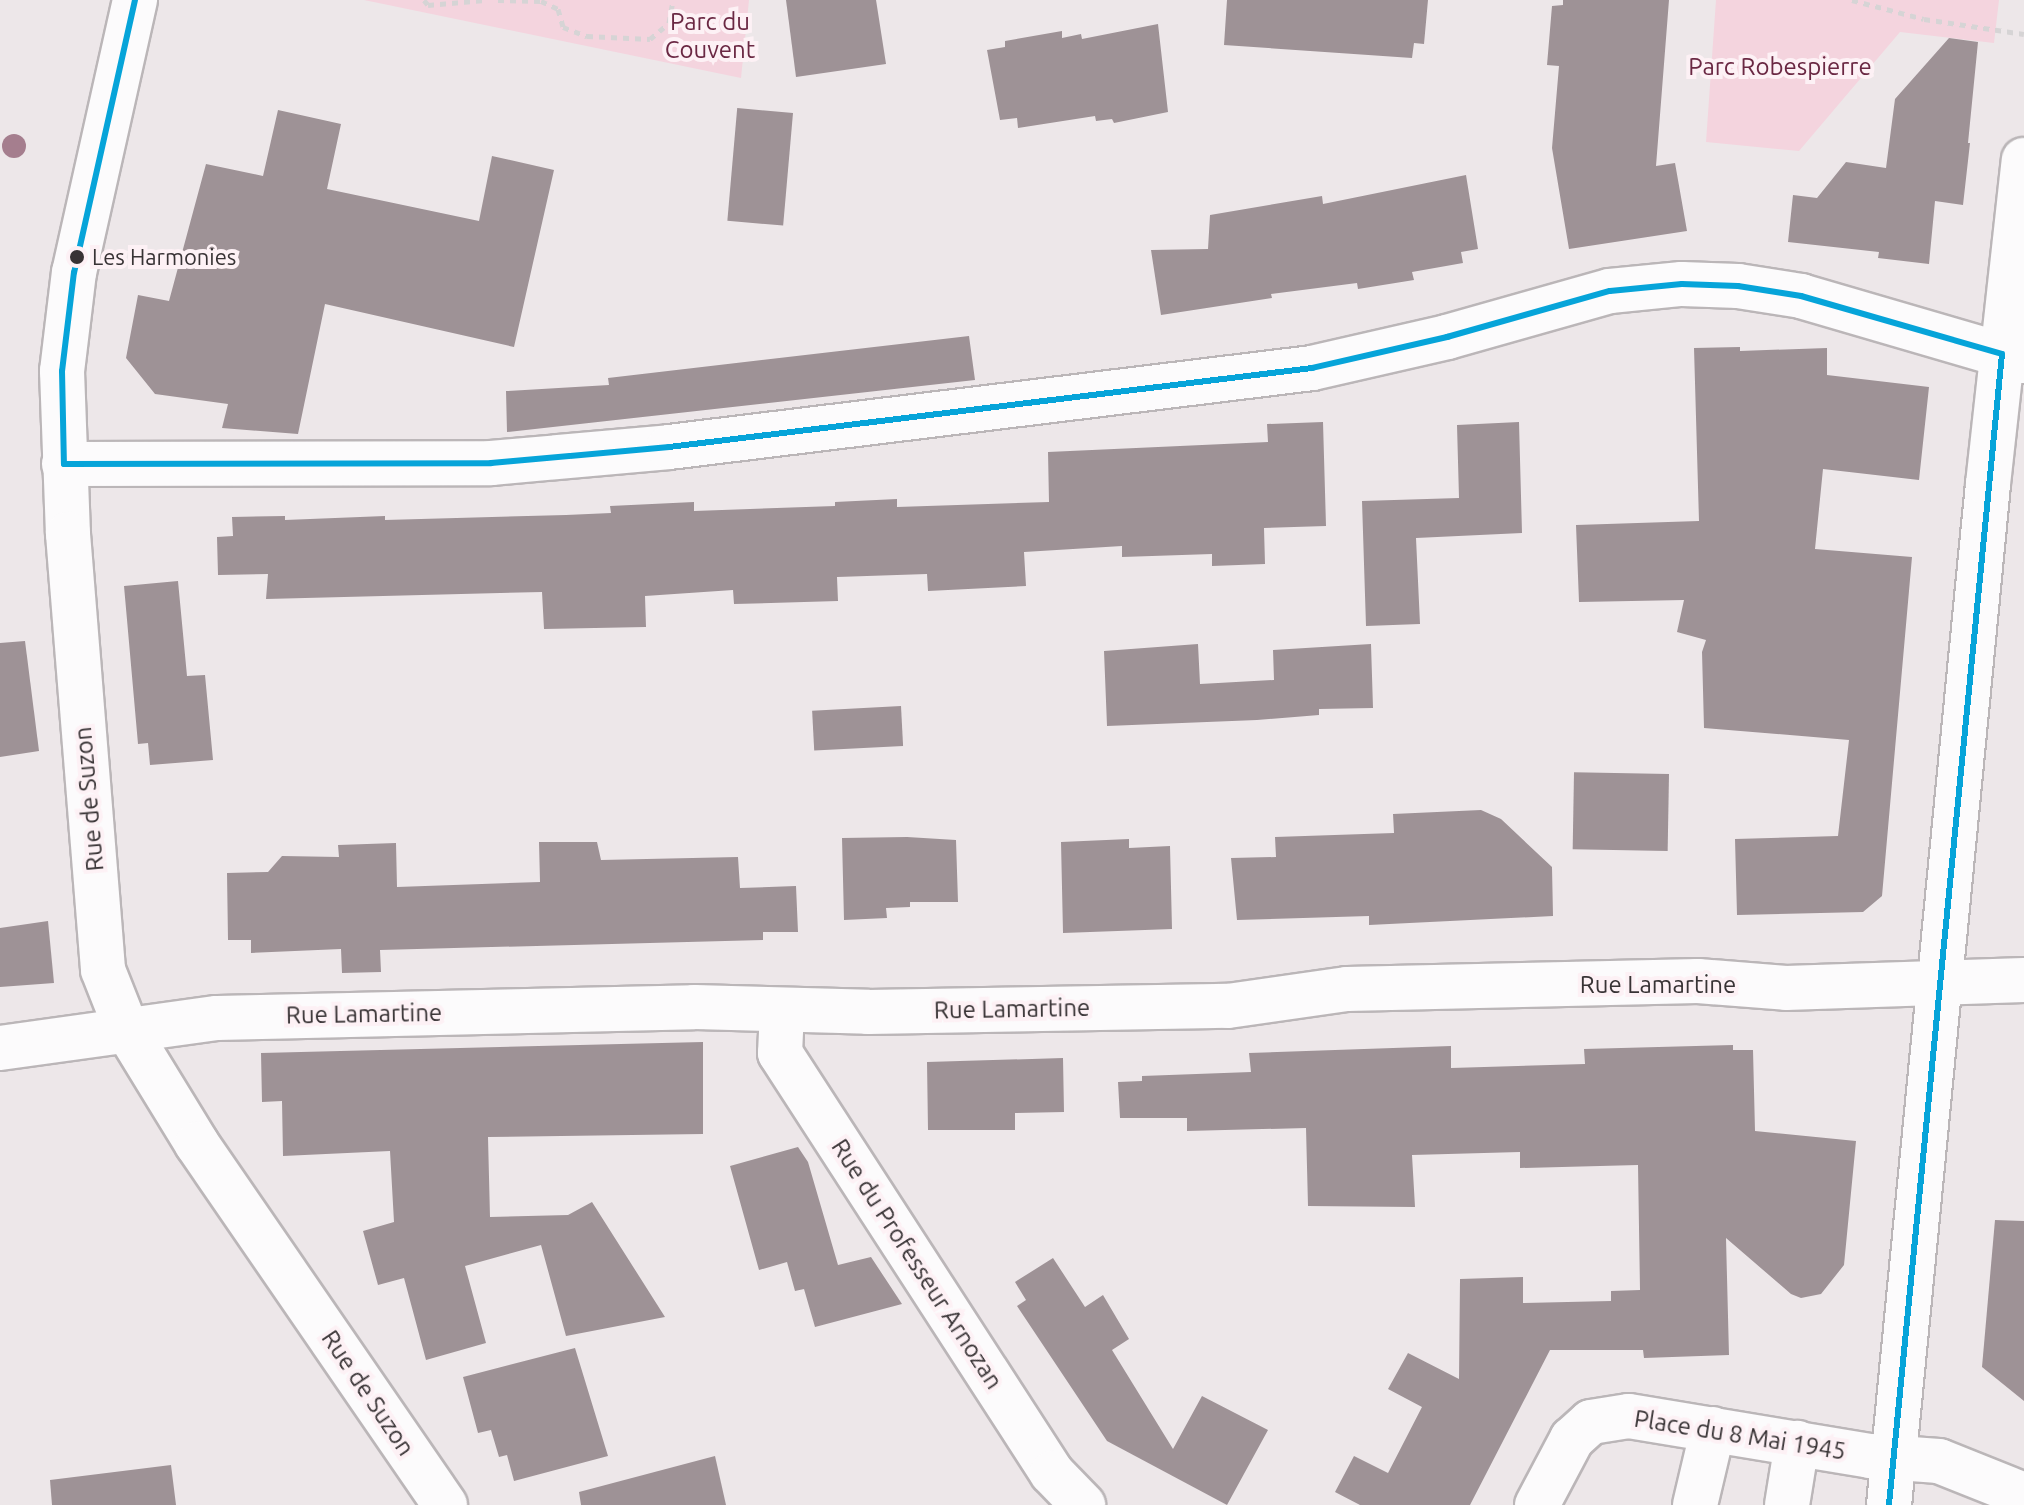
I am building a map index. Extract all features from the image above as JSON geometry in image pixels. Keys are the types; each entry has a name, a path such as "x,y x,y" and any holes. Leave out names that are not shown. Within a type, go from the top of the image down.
{"street":[{"name":"Rue de Suzon","path":"135,0 74,272 62,371 64,464 103,970 126,1028 197,1144 445,1505"},
{"path":"1889,1505 1940,985 2013,358 2024,160"},
{"path":"64,464 491,463 669,447 1312,368 1447,337 1610,291 1682,284 1738,286 1801,296 2013,358"},
{"name":"Rue Lamartine","path":"0,1048 126,1028 217,1018 694,1007 782,1011 1228,1006 1347,989 1698,981 1786,988 2024,980"},
{"name":"Rue du Professeur Arnozan","path":"782,1011 780,1053 1052,1473 1083,1505"},
{"name":"Place du 8 Mai 1945","path":"1537,1505 1572,1439 1591,1422 1629,1416 1893,1459 1939,1461 2024,1495"},
{"path":"1695,1505 1713,1429"},
{"path":"1787,1505 1797,1443"}],"path":[{"path":"424,0 428,5 485,0"},
{"path":"498,0 541,1 558,9 563,27 587,36 650,39 669,23 673,0"},
{"path":"1852,0 1924,19 2024,34"}],"green space":[{"name":"Parc du Couvent","path":"364,0 749,0 741,78"},
{"name":"Parc Robespierre","path":"1716,0 1999,0 1994,43 1900,32 1799,151 1706,142"}],"building":[{"path":"786,0 876,0 886,64 796,77"},
{"path":"1227,0 1428,0 1424,44 1414,43 1412,58 1224,45"},
{"path":"1563,0 1669,0 1656,166 1675,163 1687,231 1569,249 1552,148 1559,66 1547,65 1552,6 1563,5"},
{"path":"1158,24 1168,112 1114,123 1112,119 1096,121 1095,116 1018,128 1017,118 1000,120 987,50 1005,47 1005,41 1062,31 1062,38 1081,34 1082,39"},
{"path":"1949,38 1978,42 1970,143 1963,205 1935,201 1929,264 1878,258 1879,252 1788,242 1793,195 1817,198 1846,162 1886,168 1895,99"},
{"path":"737,108 793,113 783,226 727,221"},
{"path":"278,110 341,124 327,189 479,221 492,156 554,170 514,347 325,304 298,434 222,428 228,404 155,394 126,358 138,295 169,301 206,164 263,176"},
{"path":"1466,175 1478,249 1461,252 1463,263 1412,272 1414,280 1358,289 1357,283 1271,294 1272,298 1161,315 1151,250 1208,249 1210,215 1322,196 1323,204"},
{"path":"969,336 975,380 507,432 506,391 609,385 608,378"},
{"path":"1740,347 1740,351 1827,348 1827,375 1929,387 1919,480 1823,469 1815,549 1912,557 1882,896 1863,912 1737,915 1735,839 1838,836 1849,740 1704,728 1702,652 1706,640 1677,632 1684,600 1579,602 1576,525 1699,521 1694,348"},
{"path":"1323,422 1326,526 1264,528 1265,564 1212,566 1212,554 1122,557 1122,546 1024,552 1026,586 928,591 927,574 837,577 838,601 734,604 733,590 645,596 646,627 544,629 542,592 266,599 268,574 218,575 217,537 233,536 232,517 285,516 285,520 385,516 385,520 566,515 611,513 610,506 694,502 694,511 835,506 835,502 897,499 897,507 1049,502 1048,452 1268,442 1267,424"},
{"path":"1519,422 1522,533 1416,538 1420,624 1366,626 1362,501 1459,498 1457,425"},
{"path":"178,581 187,676 205,675 213,760 150,765 148,743 138,744 124,586"},
{"path":"25,641 39,751 0,757 0,643"},
{"path":"1198,644 1200,684 1274,680 1273,650 1371,644 1373,708 1319,709 1319,715 1257,720 1107,726 1104,651"},
{"path":"901,706 903,746 814,751 812,711"},
{"path":"1574,772 1669,774 1668,851 1573,849"},
{"path":"1481,810 1501,819 1552,867 1553,916 1369,925 1369,916 1237,920 1231,858 1276,857 1275,837 1394,833 1393,814"},
{"path":"842,838 956,840 958,902 910,902 910,907 886,908 887,918 844,920"},
{"path":"1129,839 1129,848 1170,846 1172,929 1063,933 1061,842"},
{"path":"539,842 597,842 601,860 738,857 740,888 796,886 798,932 763,932 763,940 380,950 381,972 342,973 341,949 251,953 251,940 228,940 227,873 268,872 282,856 339,857 338,845 396,843 397,887 540,882"},
{"path":"48,921 54,983 0,987 0,928"},
{"path":"703,1042 703,1134 488,1137 490,1217 568,1215 592,1202 665,1317 566,1336 541,1245 465,1266 486,1343 426,1360 404,1278 378,1285 363,1231 394,1222 390,1151 283,1156 282,1101 262,1102 261,1053"},
{"path":"1733,1045 1733,1050 1753,1050 1755,1131 1856,1141 1844,1265 1821,1294 1801,1298 1791,1294 1726,1238 1729,1355 1644,1358 1643,1350 1550,1350 1470,1505 1360,1505 1335,1492 1354,1456 1388,1473 1422,1407 1388,1389 1408,1353 1459,1379 1460,1279 1523,1277 1523,1303 1611,1301 1611,1291 1640,1290 1638,1165 1520,1168 1520,1152 1412,1155 1415,1207 1308,1206 1306,1128 1187,1131 1187,1118 1120,1118 1118,1082 1142,1081 1142,1076 1251,1072 1249,1053 1451,1046 1451,1068 1585,1064 1584,1049"},
{"path":"1063,1058 1064,1112 1015,1113 1015,1130 928,1130 927,1062"},
{"path":"798,1147 808,1162 838,1265 871,1257 902,1304 815,1327 804,1289 795,1291 787,1262 759,1270 730,1166"},
{"path":"1995,1220 2024,1221 2024,1401 1982,1367"},
{"path":"1053,1258 1085,1307 1103,1295 1129,1339 1112,1350 1173,1449 1202,1396 1268,1430 1227,1505 1107,1441 1017,1306 1026,1300 1015,1282"},
{"path":"575,1348 608,1456 514,1481 507,1455 499,1457 491,1430 478,1433 463,1377"},
{"path":"715,1456 726,1505 581,1505 579,1492"},
{"path":"171,1465 176,1505 52,1505 50,1480"}],"transit line":[{"path":"135,0 74,272 62,371 64,464 491,463 669,447 1312,368 1447,337 1610,291 1682,284 1738,286 1801,296 2002,354 1889,1505"}],"place":[{"name":"Les Harmonies","path":"77,257"}]}
